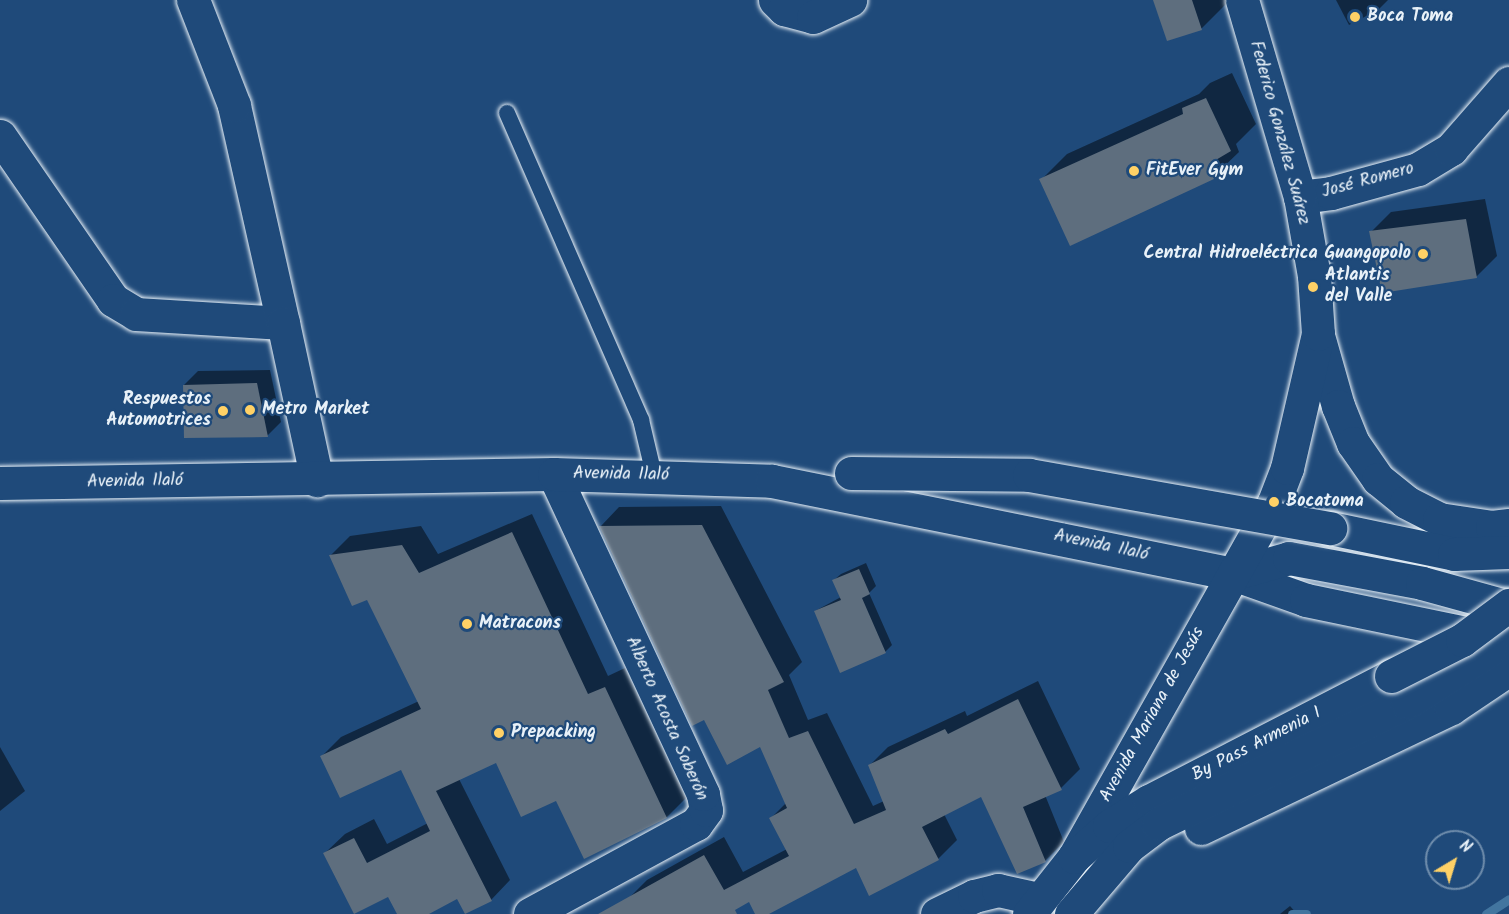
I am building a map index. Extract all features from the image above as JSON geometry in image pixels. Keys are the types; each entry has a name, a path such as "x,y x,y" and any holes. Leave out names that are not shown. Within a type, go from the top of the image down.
{"street":[{"path":"193,0 234,105 317,480"},
{"path":"775,0 784,9 813,17 850,0"},
{"name":"Federico González Suárez","path":"1233,574 1274,502 1287,468 1318,334 1314,276 1300,196 1242,0"},
{"name":"José Romero","path":"1300,196 1332,193 1418,169 1451,149 1509,83"},
{"path":"0,136 113,300 136,314 283,323"},
{"path":"1318,334 1338,406 1353,443 1378,478 1406,502 1439,519 1503,534"},
{"path":"772,481 851,473 1029,475 1330,528 1430,550 1477,555 1503,534"},
{"name":"Avenida Ilaló","path":"0,483 317,480 554,474 654,475 772,481 1233,574 1306,600 1509,642"},
{"name":"Alberto Acosta Soberón","path":"531,914 696,824 706,810 703,794 554,474"},
{"name":"Avenida Ilaló","path":"1233,574 1289,558 1422,583 1509,606"},
{"name":"Avenida Mariana de Jesús","path":"1074,858 1233,574"},
{"name":"By Pass Armenia I","path":"1071,914 1154,813 1462,640 1509,606"},
{"name":"By Pass Armenia I","path":"1034,907 1074,858 1109,826 1154,813 1407,702 1509,635"},
{"path":"1090,914 1134,866 1160,849 1451,708 1509,669"},
{"path":"937,914 974,896 998,890 1034,907"}],"lane":[{"path":"507,113 641,420 654,475"}],"building":[{"path":"1153,0 1192,0 1202,30 1167,41"},
{"name":"FitEver Gym","path":"1206,98 1231,151 1209,164 1214,179 1070,246 1039,179 1183,114 1182,108"},
{"name":"Central Hidroeléctrica Guangopolo","path":"1466,219 1477,278 1382,293 1369,231"},
{"path":"257,383 268,437 184,438 183,385"},
{"path":"702,525 784,682 768,690 789,738 808,731 854,824 886,810 868,765 945,729 948,734 1018,699 1062,790 1023,807 1046,862 1017,874 981,797 922,827 939,860 869,896 856,868 769,914 755,914 749,902 735,910 737,914 598,914 704,855 724,890 789,856 769,818 787,808 760,747 727,765 704,720 692,726 599,526"},
{"path":"512,532 588,694 605,687 667,818 584,859 556,801 521,817 496,763 436,791 492,901 465,914 457,899 429,914 397,914 388,897 354,914 323,853 354,838 367,863 430,831 401,770 340,798 320,756 421,709 367,600 352,606 329,555 402,545 419,573"},
{"path":"859,569 870,594 862,598 886,653 840,673 814,611 841,600 832,580"}],"waterway":[{"path":"1486,914 1509,899"},
{"path":"1292,914 1306,914"}],"place":[{"name":"Boca Toma","path":"1355,17"},
{"name":"FitEver Gym","path":"1134,171"},
{"name":"Central Hidroeléctrica Guangopolo","path":"1423,254"},
{"name":"Atlantis del Valle","path":"1313,287"},
{"name":"Metro Market","path":"250,410"},
{"name":"Respuestos Automotrices","path":"223,411"},
{"name":"Bocatoma","path":"1274,502"},
{"name":"Matracons","path":"467,624"},
{"name":"Prepacking","path":"499,733"}]}
